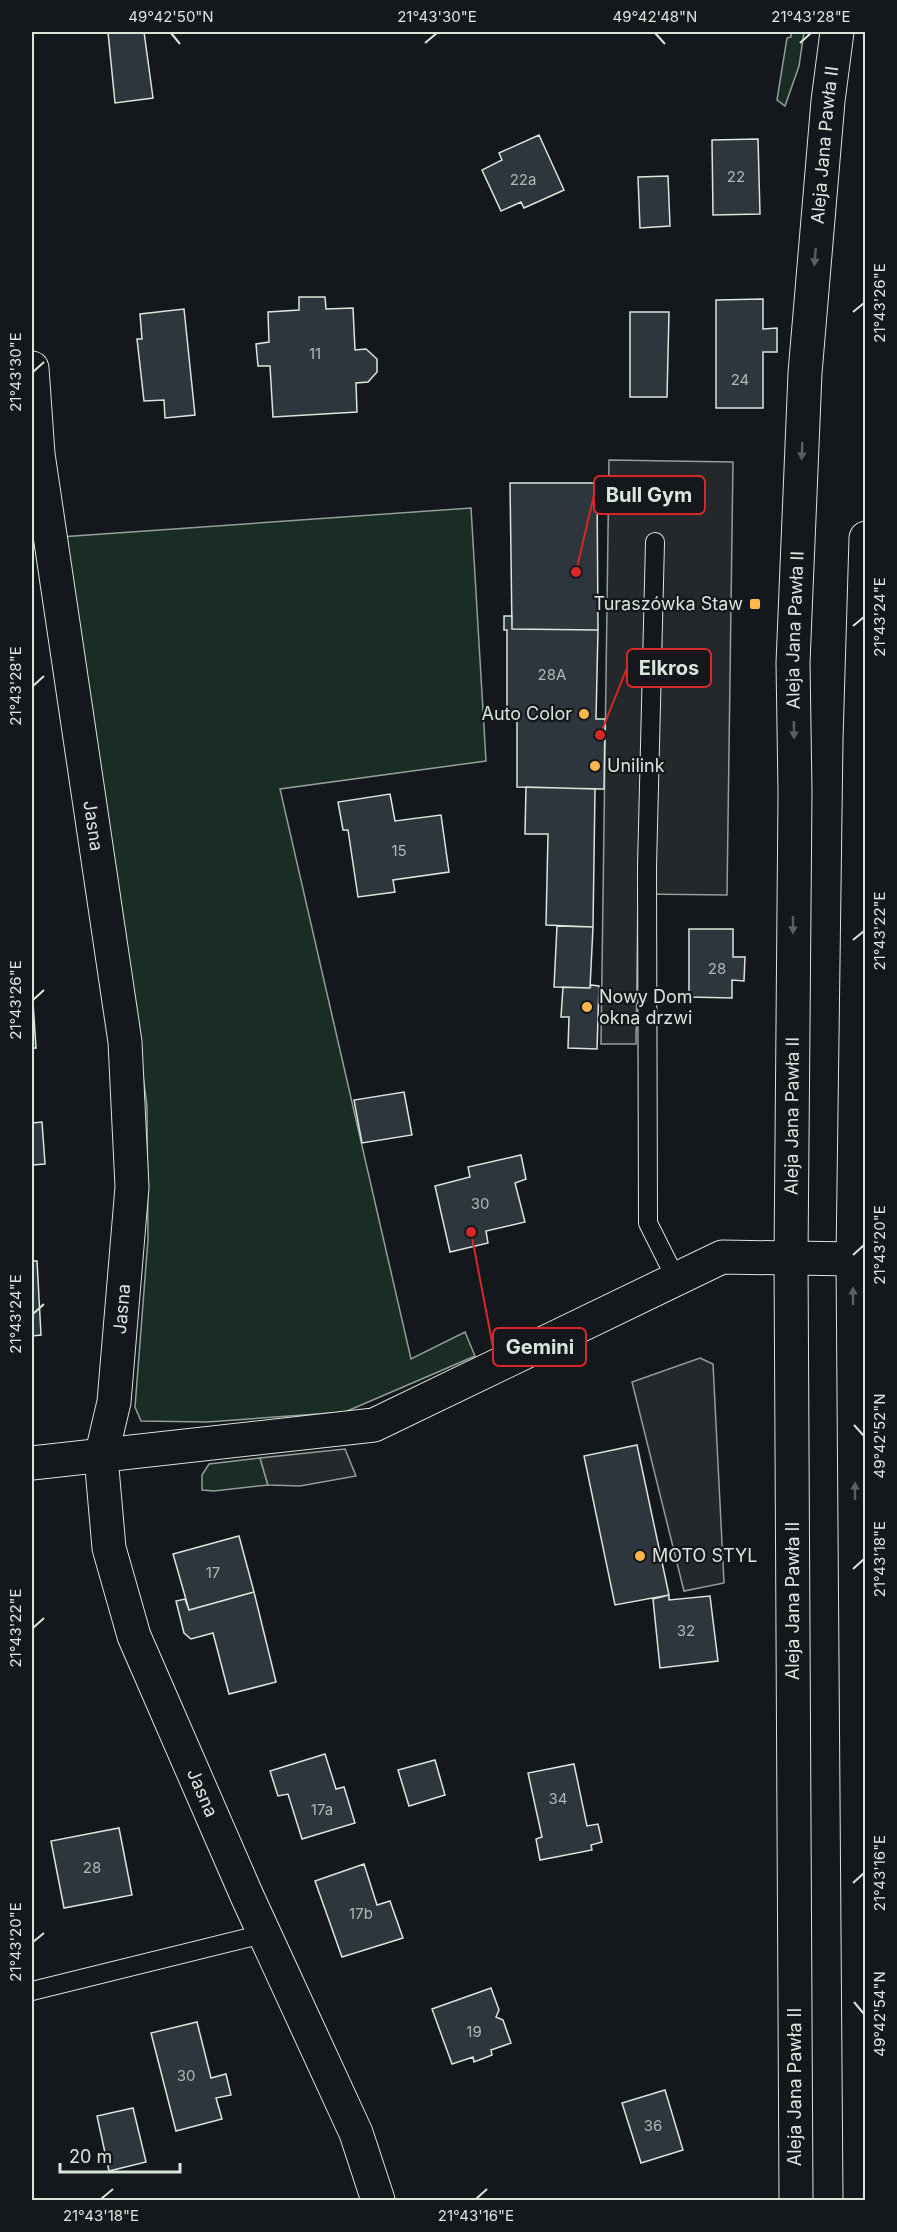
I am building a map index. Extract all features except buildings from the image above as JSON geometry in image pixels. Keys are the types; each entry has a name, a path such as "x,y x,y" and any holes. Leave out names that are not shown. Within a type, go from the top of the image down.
{"main road":[{"name":"Aleja Jana Pawła II","path":"796,2200 790,1258 795,792 793,663 805,373 828,101 837,32"},
{"name":"Jasna","path":"32,368 38,454 125,1042 132,1187 114,1402 100,1457 109,1548 134,1636 263,1934 356,2133 378,2200"},
{"path":"860,2200 853,1259 860,1153 860,740 866,538"},
{"path":"32,1463 374,1425 722,1257 853,1259"}],"lane":[{"path":"655,542 647,867 648,1223 676,1279"},
{"path":"32,1990 263,1934"}],"green space":[{"path":"791,32 804,32 799,66 785,106 777,100 787,38 791,37"},
{"path":"471,508 486,761 280,789 411,1359 465,1332 475,1356 345,1412 207,1422 141,1421 135,1407 148,1239 147,1106 120,897 105,819 60,537"},
{"path":"260,1458 268,1485 214,1491 202,1490 202,1475 209,1464"}],"shaded area":[{"path":"609,460 733,462 727,895 638,894 636,1044 601,1044"},
{"path":"700,1358 713,1364 724,1583 684,1591 632,1382"},
{"path":"345,1449 356,1476 300,1486 268,1485 260,1458"}],"place":[{"name":"Bull Gym","path":"576,572"},
{"name":"Turaszówka Staw","path":"755,604"},
{"name":"Auto Color","path":"584,714"},
{"name":"Elkros","path":"600,735"},
{"name":"Unilink","path":"595,766"},
{"name":"Nowy Dom okna drzwi","path":"587,1007"},
{"name":"Gemini","path":"471,1232"},
{"name":"MOTO STYL","path":"640,1556"}]}
